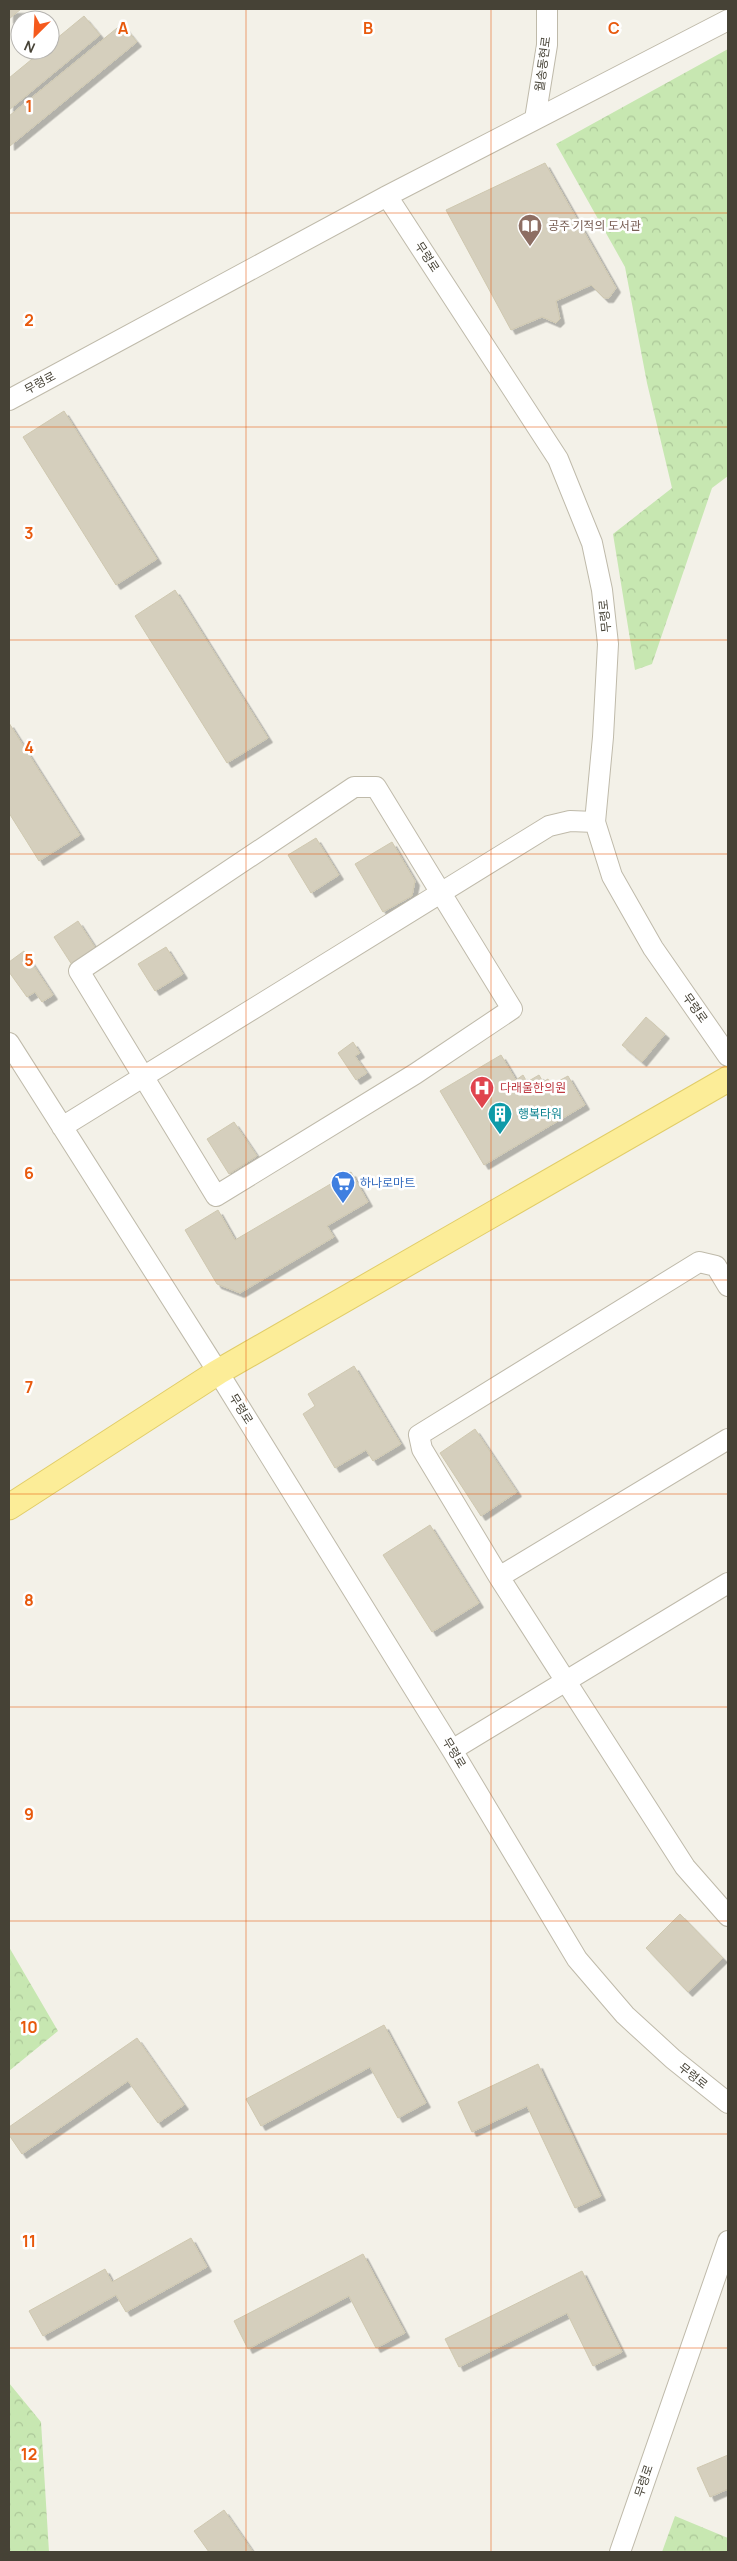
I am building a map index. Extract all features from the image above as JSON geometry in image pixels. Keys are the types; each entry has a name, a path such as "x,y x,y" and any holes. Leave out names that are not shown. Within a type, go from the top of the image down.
{"main road":[{"path":"9,1507 218,1372 728,1080"}],"street":[{"name":"월송동현로","path":"535,120 547,46 547,9"},
{"name":"무령로","path":"9,400 387,196 728,20"},
{"name":"무령로","path":"387,196 558,459 592,543 602,590 608,644 604,737 595,822 612,876 653,948 728,1056"},
{"path":"354,787 376,787 512,1009 415,1074 216,1196 144,1077 79,971 354,787"},
{"path":"62,1127 439,892 549,826 570,821 595,822"},
{"name":"무령로","path":"9,1043 218,1372 452,1750 577,1959 625,2015 673,2059 728,2102"},
{"path":"728,1286 716,1266 699,1262 419,1435 422,1449 499,1577 685,1867 728,1916"},
{"path":"499,1577 728,1439"},
{"path":"452,1750 728,1583"},
{"name":"무령로","path":"620,2552 728,2241"}],"green space":[{"path":"728,49 728,476 712,488 652,664 635,670 613,534 672,488 647,383 625,267 556,144"},
{"path":"9,1947 58,2031 9,2071"},
{"path":"9,2383 41,2422 49,2552 9,2552"},
{"path":"675,2516 728,2538 728,2552 662,2552"}],"building":[{"path":"9,9 21,9 10,10 9,19"},
{"path":"84,16 100,35 9,110 9,78 31,60 60,60 60,36"},
{"path":"122,24 137,42 10,146 9,116"},
{"name":"공주 기적의 도서관","path":"545,163 616,288 609,298 604,298 591,285 556,301 560,319 556,323 542,317 511,330 446,210"},
{"path":"64,411 157,559 116,585 23,437"},
{"path":"175,590 268,738 227,763 135,616"},
{"path":"9,723 80,835 39,861 9,813"},
{"path":"316,838 339,875 311,893 288,855"},
{"path":"392,842 415,881 412,896 383,912 355,864"},
{"path":"78,921 98,952 74,968 54,937"},
{"path":"166,947 183,974 155,991 138,964"},
{"path":"24,951 53,995 42,1002 35,992 27,997 9,972 9,962"},
{"path":"646,1017 665,1034 642,1062 622,1045"},
{"path":"353,1042 360,1053 355,1056 367,1073 356,1080 338,1053"},
{"name":"행복타워","path":"501,1055 516,1080 523,1075 527,1082 539,1075 543,1082 548,1079 551,1085 568,1076 585,1105 484,1165 440,1091"},
{"path":"234,1122 257,1156 229,1174 207,1139"},
{"path":"351,1172 368,1202 327,1226 334,1237 240,1293 217,1284 185,1230 218,1210 235,1240"},
{"path":"354,1366 401,1444 373,1461 366,1450 335,1468 303,1414 315,1406 308,1394"},
{"path":"475,1429 517,1492 481,1516 440,1453"},
{"path":"430,1525 479,1603 432,1632 383,1555"},
{"path":"680,1914 723,1958 688,1992 646,1948"},
{"path":"384,2025 426,2103 398,2118 370,2067 261,2126 246,2099"},
{"path":"137,2038 184,2105 158,2123 128,2081 22,2154 9,2135 9,2127"},
{"path":"538,2064 601,2196 575,2208 527,2106 472,2132 458,2102"},
{"path":"191,2238 207,2267 126,2312 116,2295 43,2336 29,2311 105,2269 112,2282"},
{"path":"363,2254 405,2333 376,2348 349,2296 248,2349 234,2321"},
{"path":"582,2271 622,2352 593,2366 567,2313 459,2367 445,2339"},
{"path":"728,2455 728,2489 710,2497 697,2468"},
{"path":"224,2510 253,2552 209,2552 194,2531"}],"place":[{"name":"공주 기적의 도서관","path":"530,247"},
{"name":"다래울한의원","path":"482,1109"},
{"name":"행복타워","path":"500,1135"},
{"name":"하나로마트","path":"343,1204"}]}
